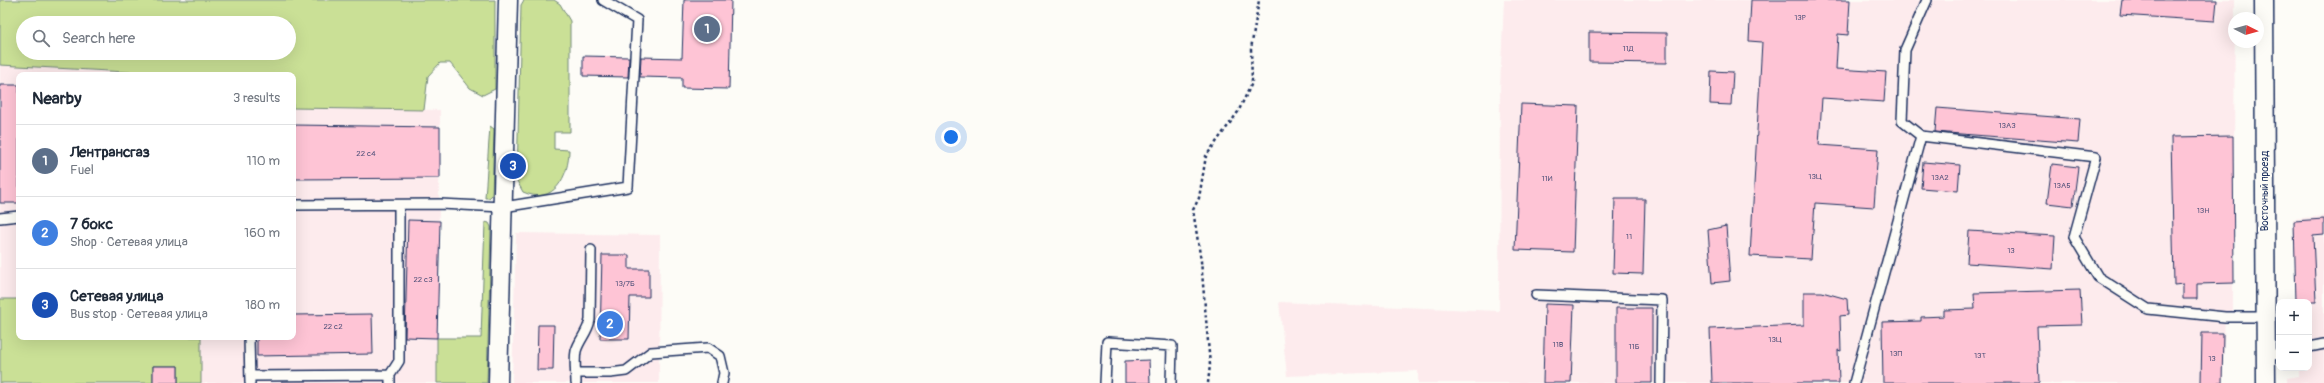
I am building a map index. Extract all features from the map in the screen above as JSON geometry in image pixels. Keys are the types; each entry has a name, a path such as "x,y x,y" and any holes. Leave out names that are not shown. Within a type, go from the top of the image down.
{"street":[{"path":"498,383 508,0"},
{"name":"Восточный проезд","path":"2264,0 2266,317 2272,355 2266,383"}],"lane":[{"path":"296,205 440,204 503,207 628,187 637,20 603,0"},
{"path":"1927,0 1905,50 1902,121 1921,136 2096,157 2074,237 2098,276 2148,308 2225,317 2266,317"},
{"path":"1854,383 1921,136"},
{"path":"250,340 250,380 390,379 399,361 399,205"},
{"path":"0,218 16,216"},
{"path":"576,383 576,351 581,339 588,331 590,320 591,250"},
{"path":"1536,295 1662,300 1661,383"},
{"path":"1105,383 1107,342 1172,346 1171,383"},
{"path":"2312,346 2324,344"},
{"path":"576,373 626,371 651,352 708,348 720,356 724,373 722,383"}],"path":[{"path":"1208,383 1210,365 1201,261 1193,210 1200,198 1206,156 1238,112 1252,83 1251,49 1259,0"}],"shaded area":[{"path":"1504,0 2235,0 2235,12 2228,12 2228,48 2235,48 2233,311 2225,312 2223,383 1418,383 1418,371 1287,376 1279,302 1499,311 1500,87"},
{"path":"0,65 127,72 16,72 16,299 0,299"},
{"path":"296,108 440,110 437,383 201,383 201,340 296,340"},
{"path":"2324,216 2324,383 2287,383 2287,378 2299,376 2299,371 2312,371 2312,299 2296,299 2293,219"},
{"path":"516,233 660,235 659,383 512,383"}],"green space":[{"path":"0,0 495,0 495,89 483,95 470,88 450,63 440,63 428,76 424,110 296,108 296,72 127,72 0,65"},
{"path":"524,0 554,0 560,4 570,21 570,132 554,132 554,149 569,150 568,160 563,178 558,186 551,192 543,195 534,195 523,192 517,181 521,5"},
{"path":"490,126 494,129 492,195 489,198 485,198"},
{"path":"485,222 489,223 491,227 487,383 437,383 437,338 481,338"},
{"path":"0,299 16,299 16,340 201,340 201,383 178,383 178,366 153,366 153,383 0,383"}],"building":[{"path":"684,0 731,0 729,89 682,88 682,78 640,77 641,57 682,58"},
{"path":"1751,0 1850,0 1848,35 1838,34 1836,69 1886,72 1884,102 1822,98 1819,145 1878,149 1874,207 1815,203 1811,259 1750,256 1762,42 1749,41"},
{"path":"2122,0 2217,0 2215,21 2120,15"},
{"path":"1589,32 1667,33 1667,63 1589,62"},
{"path":"583,56 629,57 628,77 583,76"},
{"path":"1711,71 1733,72 1731,105 1710,104"},
{"path":"0,85 16,85 16,203 0,203"},
{"path":"1521,104 1578,106 1573,252 1515,250"},
{"path":"1937,108 2080,119 2078,143 1935,132"},
{"path":"296,125 440,127 440,178 296,179"},
{"path":"2233,136 2234,283 2197,284 2197,299 2183,299 2183,284 2174,285 2171,137"},
{"path":"1923,162 1960,165 1958,191 1921,188"},
{"path":"2052,164 2078,167 2073,206 2047,203"},
{"path":"1615,199 1645,199 1643,274 1613,273"},
{"path":"2324,219 2324,235 2313,236 2316,302 2312,302 2312,299 2296,299 2294,221"},
{"path":"408,220 440,221 437,338 405,337"},
{"path":"1726,226 1730,281 1712,283 1708,230"},
{"path":"1969,231 2055,236 2053,269 1967,263"},
{"path":"602,255 629,255 629,269 649,269 649,297 630,297 629,339 600,339"},
{"path":"2080,290 2082,325 2037,326 2039,383 1883,383 1882,322 1921,321 1921,317 1944,316 1944,310 1975,309 1974,293"},
{"path":"1804,292 1822,292 1847,299 1848,315 1840,316 1841,351 1838,350 1839,383 1712,383 1710,329 1804,325"},
{"path":"1545,304 1574,305 1571,383 1543,383"},
{"path":"1616,308 1652,308 1652,383 1616,383"},
{"path":"372,314 373,354 257,356 257,340 296,340 296,315"},
{"path":"538,325 554,325 553,370 537,370"},
{"path":"2202,333 2223,333 2222,383 2201,383"},
{"path":"1149,360 1150,383 1125,383 1125,361"},
{"path":"153,366 178,366 178,383 153,383"}],"place":[{"name":"Лентрансгаз","path":"707,29"},
{"name":"Сетевая улица","path":"513,166"},
{"name":"7 бокс","path":"610,324"}]}
